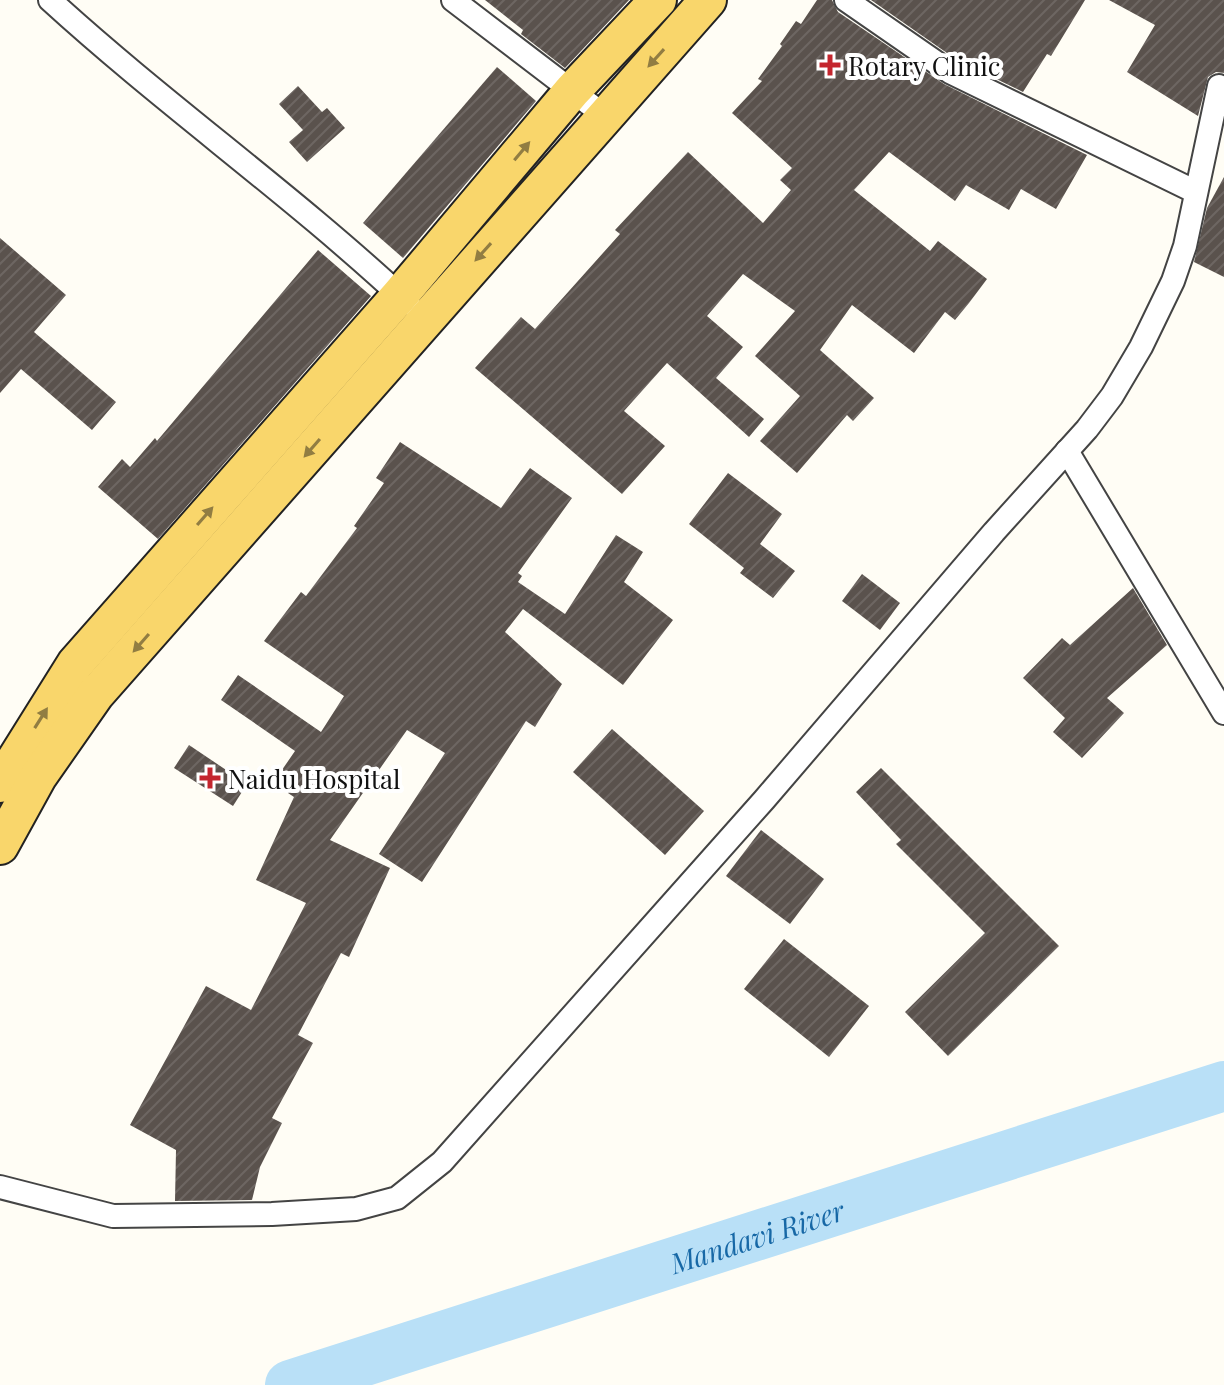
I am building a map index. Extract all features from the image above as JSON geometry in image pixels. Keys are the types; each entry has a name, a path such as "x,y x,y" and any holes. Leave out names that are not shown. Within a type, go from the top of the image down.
{"main road":[{"path":"0,846 38,777 96,694 413,307 572,91 658,0"},
{"path":"0,784 75,664 413,307 605,116 708,0"}],"street":[{"path":"50,0 184,116 332,232 413,307"},
{"path":"453,0 605,116"},
{"path":"846,0 950,72 1196,192"},
{"path":"0,1187 113,1216 272,1214 356,1209 397,1198 442,1162 764,800 1112,396 1141,347 1173,281 1185,246 1222,85"},
{"path":"1067,451 1224,713"}],"building":[{"path":"485,0 629,0 565,68 521,34 523,30"},
{"path":"817,0 832,0 838,12 944,84 1087,155 1056,209 1021,189 1009,210 966,185 955,201 889,152 854,190 930,251 938,241 987,279 969,303 955,320 945,312 914,353 852,305 820,350 874,398 853,421 847,415 797,473 760,441 800,396 755,356 795,311 743,274 707,316 743,347 716,378 764,419 749,437 667,363 624,411 665,446 622,494 475,368 521,317 535,329 620,234 615,230 688,152 763,223 791,190 780,180 792,168 732,113 762,81 758,79 782,46 780,44 796,21 801,24"},
{"path":"871,0 1085,0 1051,56 1047,54 1023,92 957,60"},
{"path":"1109,0 1224,0 1224,73 1216,72 1208,77 1198,116 1127,72 1155,25"},
{"path":"497,67 536,101 403,258 363,223"},
{"path":"298,86 322,112 327,108 345,128 307,162 289,142 303,130 279,104"},
{"path":"1224,177 1224,277 1194,262 1207,208"},
{"path":"0,238 66,295 34,332 116,402 92,430 21,369 0,393"},
{"path":"318,250 371,296 158,539 98,487 122,459 130,467 155,438 157,441"},
{"path":"400,442 501,508 530,468 572,498 518,573 522,576 518,582 565,614 616,535 643,552 624,582 673,620 623,685 523,609 505,632 562,684 535,727 526,721 422,882 379,854 445,753 407,730 330,840 390,868 349,957 341,953 298,1035 313,1043 272,1118 282,1123 260,1167 252,1200 175,1201 176,1150 130,1125 206,986 251,1010 306,903 256,880 294,797 273,783 295,751 221,700 238,675 321,732 344,696 264,641 301,592 306,596 357,528 354,526 384,483 376,478"},
{"path":"728,473 782,514 760,544 795,571 773,598 740,573 744,568 689,524"},
{"path":"862,574 900,603 880,630 842,601"},
{"path":"1133,588 1167,645 1107,698 1124,713 1082,758 1053,732 1065,718 1023,678 1062,638 1070,645"},
{"path":"612,729 704,811 665,855 573,772"},
{"path":"189,745 247,784 233,806 174,768"},
{"path":"881,768 1059,946 948,1056 905,1012 985,933 896,844 901,840 856,792"},
{"path":"761,830 824,879 790,924 726,876"},
{"path":"784,939 869,1006 829,1057 744,989"}],"waterway":[{"name":"Mandavi River","path":"290,1385 1224,1086"}],"place":[{"name":"Rotary Clinic","path":"830,65"},
{"name":"Naidu Hospital","path":"210,778"}]}
